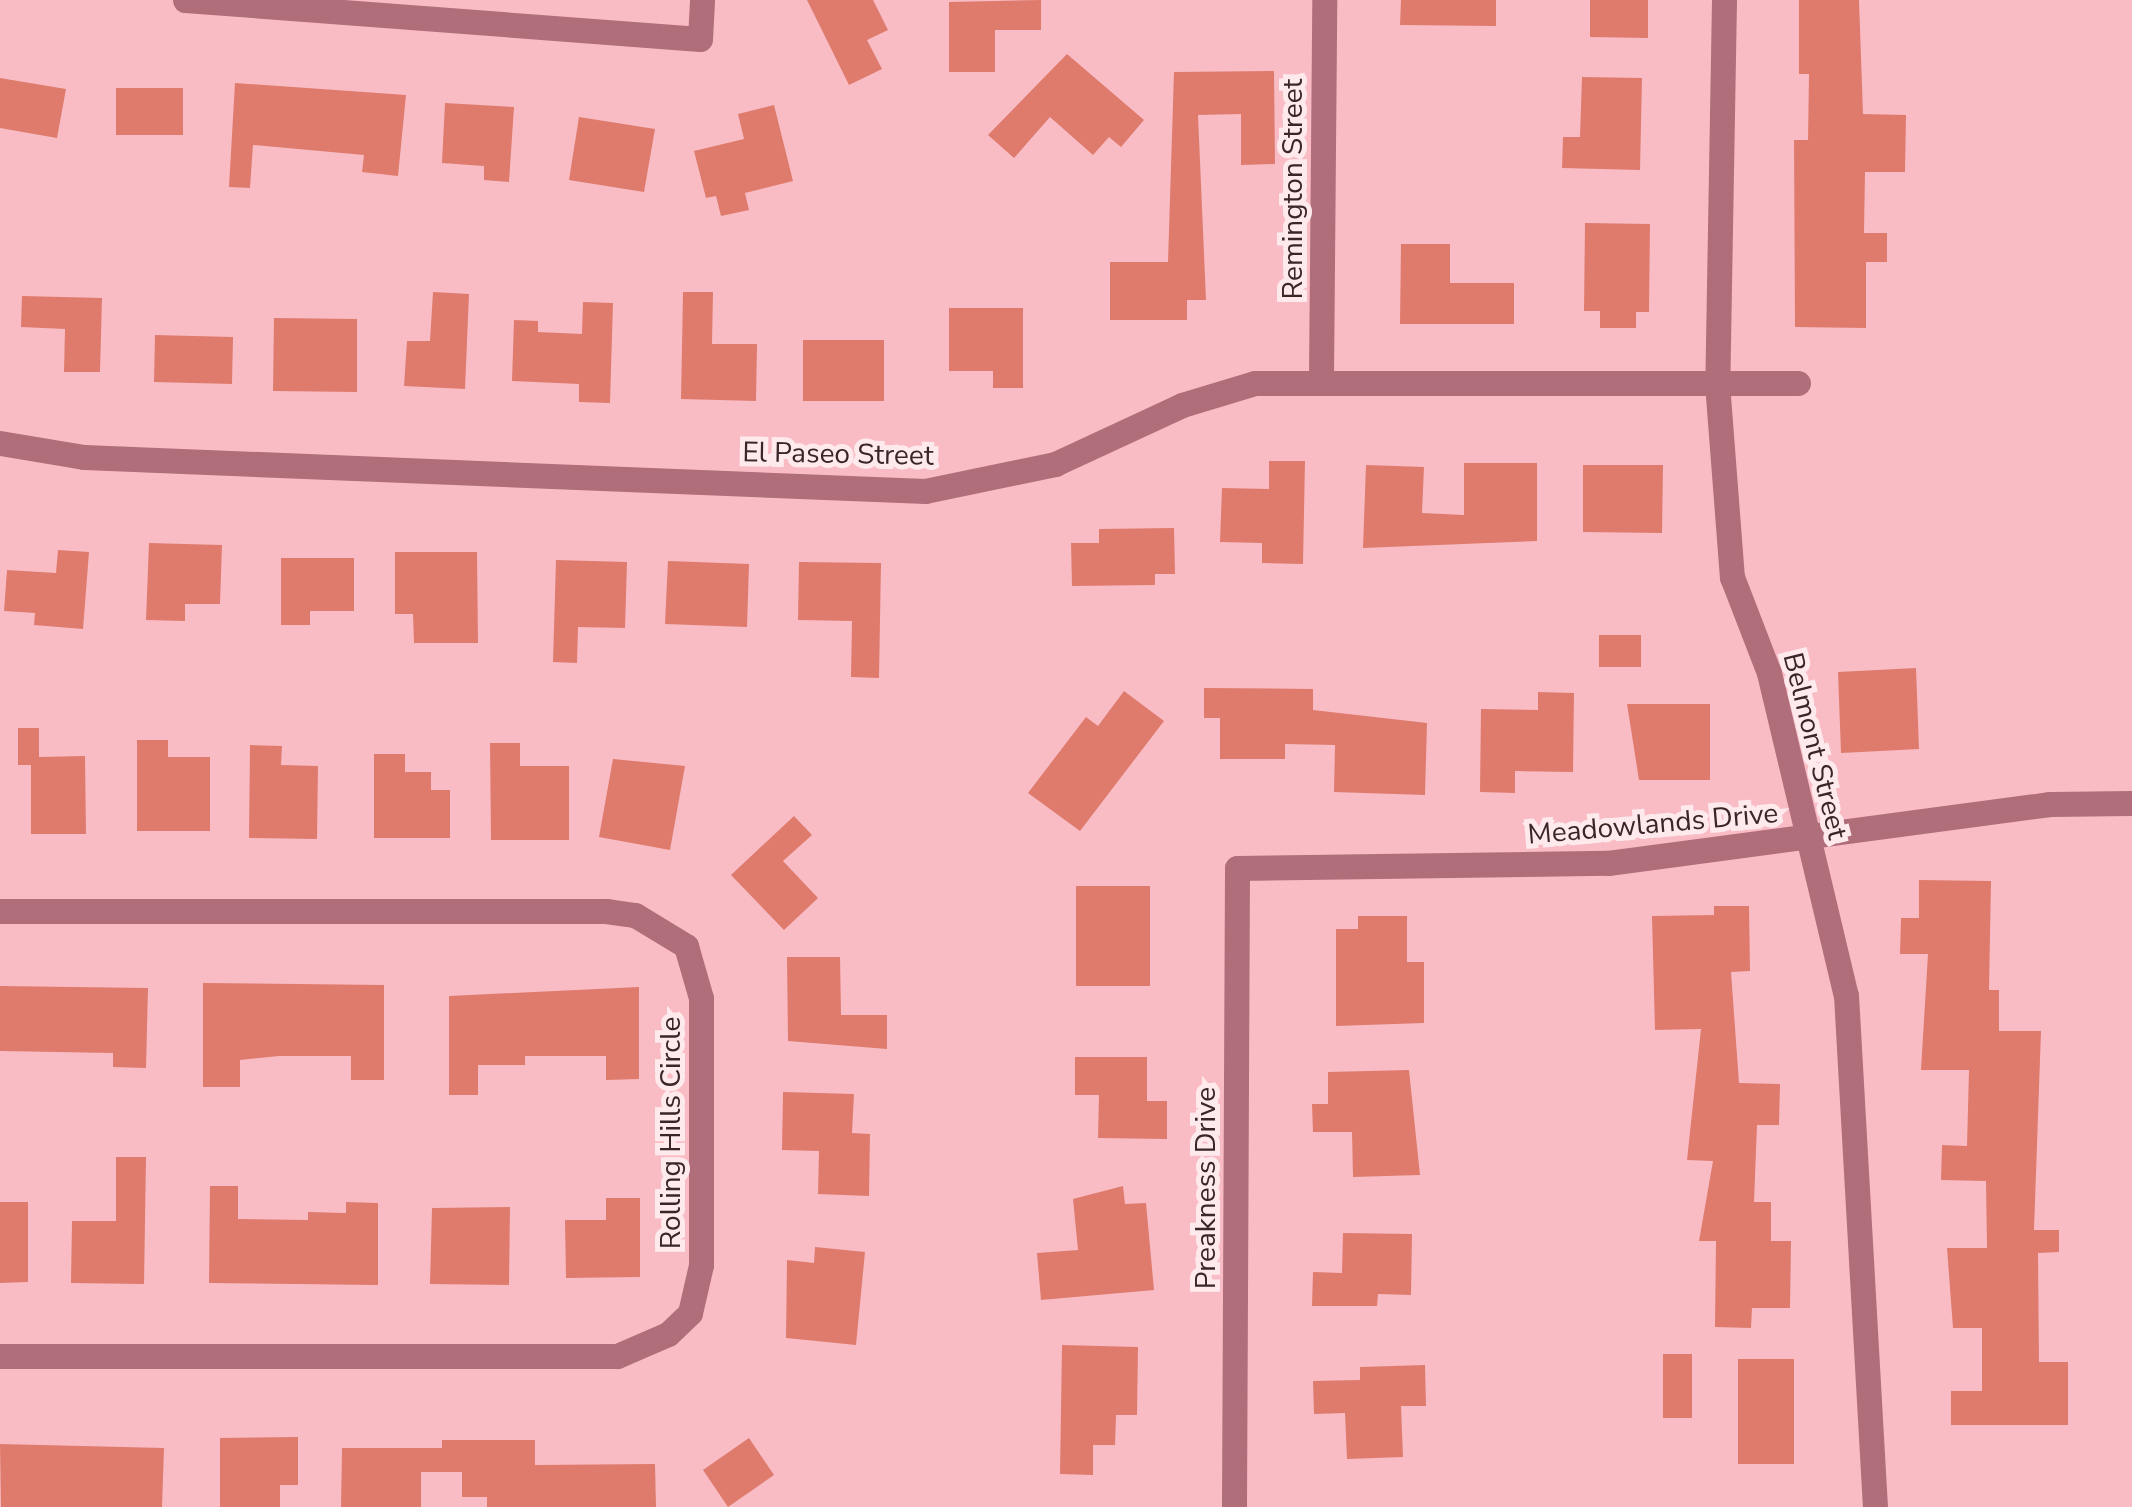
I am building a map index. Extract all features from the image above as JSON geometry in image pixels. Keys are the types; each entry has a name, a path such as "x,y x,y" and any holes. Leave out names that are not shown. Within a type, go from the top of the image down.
{"street":[{"path":"185,0 700,40 702,0"},
{"name":"Remington Street","path":"1321,378 1324,0"},
{"name":"Belmont Street","path":"1724,0 1717,383 1732,578 1769,672 1846,995 1875,1507"},
{"name":"El Paseo Street","path":"0,443 84,457 925,491 1055,464 1182,405 1255,383 1321,378 1798,383"},
{"name":"Meadowlands Drive","path":"1237,868 1608,863 1808,841 2050,804 2132,803"},
{"name":"Preakness Drive","path":"1234,1507 1237,868"},
{"name":"Rolling Hills Circle","path":"0,911 606,911 635,915 686,946 701,998 701,1264 690,1312 668,1334 616,1356 0,1356"}],"building":[{"path":"807,0 873,0 888,30 867,40 882,69 849,85"},
{"path":"1041,0 1041,30 995,30 995,72 949,72 949,2"},
{"path":"1401,0 1496,0 1496,26 1400,25"},
{"path":"1590,0 1648,0 1648,38 1590,37"},
{"path":"1799,0 1859,0 1863,114 1906,115 1905,172 1865,172 1864,233 1887,233 1887,262 1866,262 1866,328 1795,327 1794,140 1808,140 1809,74 1799,74"},
{"path":"1067,54 1144,120 1121,147 1109,137 1093,155 1050,117 1014,158 988,135"},
{"path":"1274,71 1275,164 1241,165 1241,114 1198,115 1206,300 1187,300 1187,320 1110,320 1110,262 1168,262 1174,72"},
{"path":"1582,77 1642,78 1640,170 1562,168 1563,137 1580,137"},
{"path":"0,78 66,89 57,138 0,128"},
{"path":"235,83 406,95 398,176 362,172 364,155 253,145 250,188 229,187"},
{"path":"116,88 183,88 183,135 116,135"},
{"path":"445,103 514,107 509,182 484,180 484,166 442,163"},
{"path":"774,105 793,181 745,193 749,210 721,216 716,196 706,198 694,151 744,139 738,114"},
{"path":"579,117 655,129 644,192 569,180"},
{"path":"1585,223 1650,224 1649,312 1636,312 1636,328 1600,328 1600,311 1584,311"},
{"path":"1401,244 1450,244 1450,283 1514,283 1514,324 1400,324"},
{"path":"433,292 469,294 465,389 404,386 407,341 430,341"},
{"path":"683,292 713,292 712,344 757,344 756,401 681,399"},
{"path":"22,296 102,298 100,372 64,372 65,329 21,327"},
{"path":"583,302 613,303 610,403 579,402 579,384 512,381 514,320 538,321 538,332 582,334"},
{"path":"949,308 1023,308 1023,388 993,388 993,371 949,371"},
{"path":"274,318 357,319 357,392 273,391"},
{"path":"155,335 233,337 232,384 154,382"},
{"path":"803,340 884,340 884,401 803,401"},
{"path":"1269,461 1305,461 1303,564 1262,563 1262,543 1220,542 1222,488 1269,489"},
{"path":"1464,463 1537,463 1537,541 1363,548 1366,465 1424,467 1422,513 1464,515"},
{"path":"1583,465 1663,465 1662,533 1583,532"},
{"path":"1174,528 1175,574 1155,574 1155,585 1072,586 1071,543 1099,543 1099,529"},
{"path":"149,543 222,545 220,604 185,604 185,621 146,620"},
{"path":"58,550 89,552 83,629 34,625 35,613 4,611 7,570 56,573"},
{"path":"395,552 477,552 478,643 414,643 413,614 395,614"},
{"path":"281,558 354,558 354,611 310,611 310,625 281,625"},
{"path":"556,560 627,562 625,628 578,627 577,663 553,662"},
{"path":"668,561 749,564 747,627 665,624"},
{"path":"799,562 881,563 879,678 851,677 852,621 798,620"},
{"path":"1599,635 1641,635 1641,667 1599,667"},
{"path":"1916,668 1919,749 1841,753 1838,672"},
{"path":"1204,688 1313,689 1313,710 1427,723 1425,795 1334,792 1335,745 1285,744 1285,759 1220,759 1220,718 1204,718"},
{"path":"1124,691 1164,721 1080,831 1028,793 1086,717 1098,726"},
{"path":"1538,692 1574,693 1573,772 1515,771 1515,793 1480,792 1481,709 1538,710"},
{"path":"1627,704 1710,704 1710,780 1639,780"},
{"path":"18,728 39,728 39,757 85,756 86,834 31,834 31,765 18,765"},
{"path":"137,740 168,740 168,757 210,757 210,831 137,831"},
{"path":"490,743 520,743 520,766 569,766 569,840 491,840"},
{"path":"250,745 282,746 281,765 318,766 317,839 249,838"},
{"path":"374,754 405,754 405,772 431,772 431,790 450,790 450,838 374,838"},
{"path":"613,759 685,766 670,850 599,837"},
{"path":"794,816 812,835 783,861 818,898 784,930 731,875"},
{"path":"1919,880 1991,881 1989,990 1999,990 1999,1031 2041,1031 2034,1230 2059,1230 2059,1252 2038,1253 2039,1362 2068,1362 2068,1425 1951,1425 1951,1391 1982,1391 1982,1328 1953,1328 1947,1248 1987,1248 1986,1181 1941,1180 1942,1145 1967,1146 1969,1070 1921,1070 1928,954 1900,954 1901,918 1919,918"},
{"path":"1076,886 1150,886 1150,986 1076,986"},
{"path":"1714,906 1749,906 1750,971 1731,972 1739,1083 1780,1084 1779,1125 1757,1125 1754,1202 1771,1202 1771,1241 1791,1241 1790,1308 1752,1308 1751,1328 1715,1327 1716,1241 1699,1241 1713,1161 1687,1160 1701,1029 1655,1030 1652,916 1714,915"},
{"path":"1358,916 1407,916 1407,962 1424,962 1424,1023 1336,1026 1336,929 1358,929"},
{"path":"787,957 840,957 841,1015 887,1015 887,1049 788,1041"},
{"path":"203,983 384,985 384,1080 351,1080 351,1056 279,1056 240,1060 240,1087 203,1087"},
{"path":"0,986 148,988 146,1068 113,1067 113,1053 0,1051"},
{"path":"639,987 639,1079 606,1080 606,1056 525,1056 525,1065 478,1065 478,1095 449,1095 449,996"},
{"path":"1075,1057 1147,1057 1147,1101 1167,1101 1167,1139 1098,1138 1099,1095 1075,1095"},
{"path":"1409,1070 1420,1175 1353,1177 1352,1132 1313,1132 1312,1104 1328,1104 1328,1072"},
{"path":"783,1092 854,1094 852,1133 870,1134 869,1196 818,1194 819,1151 782,1150"},
{"path":"116,1157 146,1157 144,1284 71,1283 72,1221 116,1221"},
{"path":"210,1186 238,1186 238,1219 308,1220 308,1212 346,1213 346,1202 378,1203 378,1285 209,1283"},
{"path":"1123,1186 1125,1204 1146,1203 1154,1290 1041,1300 1037,1253 1078,1250 1073,1199"},
{"path":"606,1198 640,1198 640,1277 566,1278 565,1220 606,1220"},
{"path":"0,1202 28,1202 28,1282 0,1283"},
{"path":"510,1207 509,1285 430,1284 432,1208"},
{"path":"1343,1233 1412,1234 1411,1295 1378,1294 1377,1306 1312,1306 1313,1272 1342,1273"},
{"path":"815,1247 865,1252 856,1345 786,1338 787,1260 814,1263"},
{"path":"1062,1345 1138,1347 1137,1415 1116,1415 1115,1445 1093,1445 1093,1475 1060,1474"},
{"path":"1663,1354 1692,1354 1692,1418 1663,1418"},
{"path":"1738,1359 1794,1359 1794,1464 1738,1464"},
{"path":"1425,1365 1426,1406 1401,1406 1403,1457 1347,1459 1345,1413 1314,1414 1313,1381 1360,1380 1360,1367"},
{"path":"298,1437 298,1485 280,1485 280,1507 220,1507 220,1438"},
{"path":"749,1438 774,1475 728,1507 703,1470"},
{"path":"442,1440 535,1440 535,1465 655,1464 656,1507 487,1507 487,1497 462,1497 462,1472 421,1472 421,1507 341,1507 342,1448 442,1448"},
{"path":"0,1444 164,1448 162,1507 1,1507"}]}
